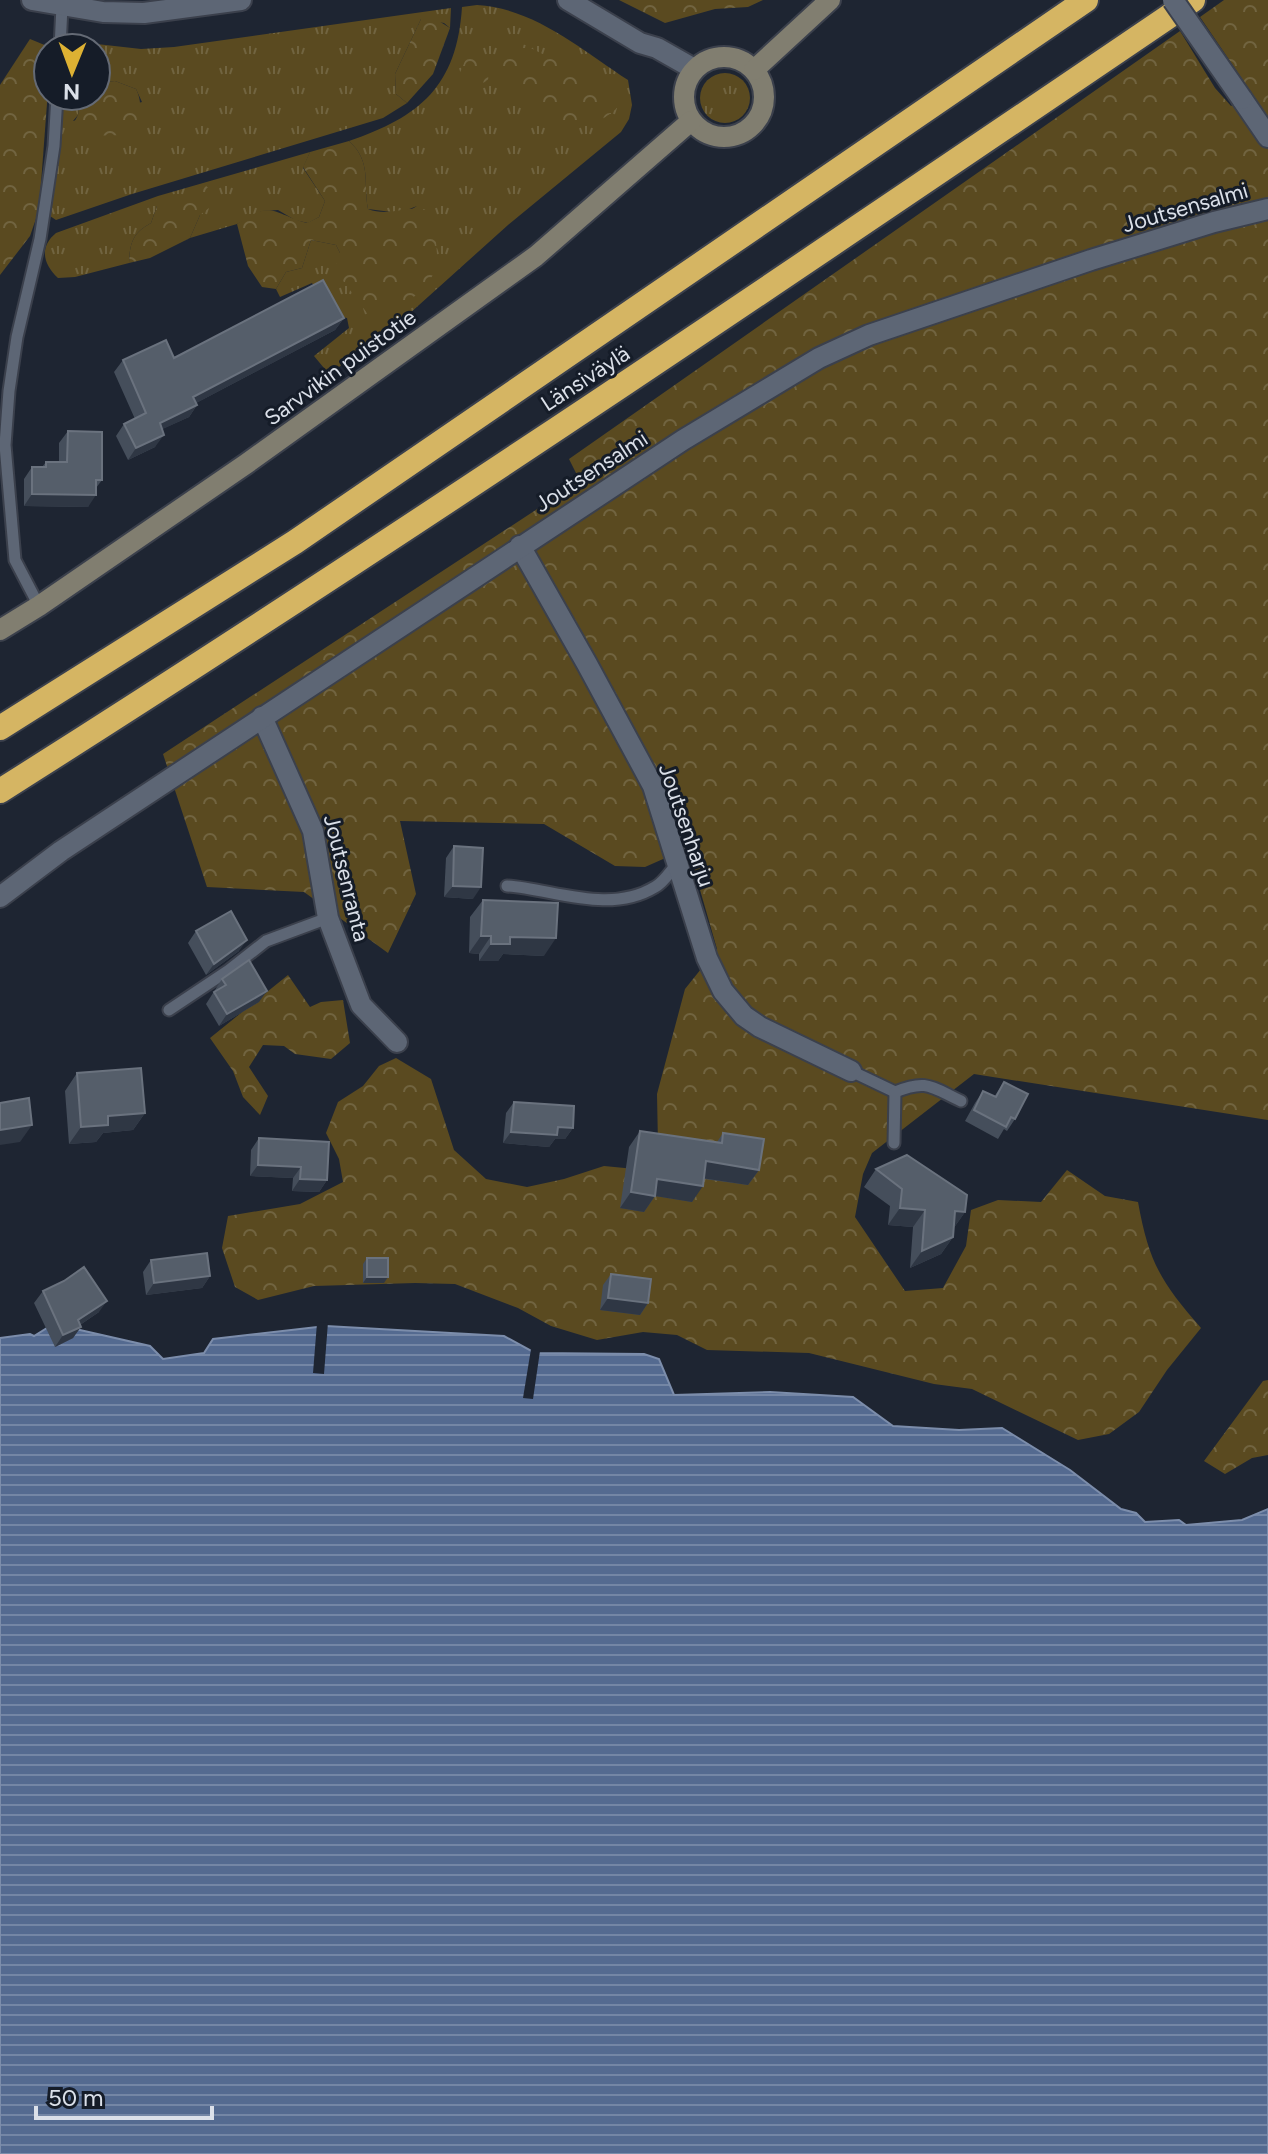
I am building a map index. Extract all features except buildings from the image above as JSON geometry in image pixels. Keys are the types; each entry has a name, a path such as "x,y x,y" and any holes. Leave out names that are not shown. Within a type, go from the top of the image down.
{"highway":[{"name":"Länsiväylä","path":"0,728 295,542 1086,0"},
{"name":"Länsiväylä","path":"0,791 315,588 779,281 1193,0"}],"main road":[{"path":"754,70 830,0"},
{"path":"725,57 754,70 764,99 757,120 749,128 740,134 718,137 707,134 691,121 686,111 684,90 694,69 714,58 725,57"},
{"name":"Sarvvikin puistotie","path":"0,630 246,464 536,256 691,121"}],"street":[{"path":"32,0 103,12 144,13 241,0"},
{"path":"568,0 640,43 657,48 694,69"},
{"path":"1173,0 1268,137"},
{"name":"Joutsensalmi","path":"0,897 61,851 520,546 760,391 819,358 869,335 1091,260 1214,222 1268,209"},
{"name":"Joutsenharju","path":"520,546 653,786 707,958 723,991 744,1016 760,1027 851,1071"},
{"name":"Joutsenranta","path":"262,717 313,831 328,918 361,1005 397,1042"}],"lane":[{"path":"61,32 62,3"},
{"path":"39,606 15,560 5,445 17,337 45,208 56,112"},
{"path":"507,886 600,901 655,887 676,865"},
{"path":"169,1010 266,941 328,918"},
{"path":"851,1071 895,1092 911,1086 929,1085 961,1101"},
{"path":"894,1143 895,1092"}],"green space":[{"path":"619,0 763,0 748,7 715,9 665,23"},
{"path":"1224,0 1268,0 1268,1120 974,1074 872,1153 863,1174 855,1217 905,1291 943,1288 966,1246 971,1210 998,1200 1041,1202 1067,1170 1105,1196 1138,1202 1147,1241 1159,1271 1201,1328 1167,1370 1139,1412 1109,1434 1078,1440 972,1389 934,1384 809,1353 707,1350 677,1335 643,1332 597,1340 551,1326 518,1308 455,1284 314,1286 258,1300 235,1287 222,1248 228,1216 300,1204 343,1182 339,1159 326,1133 338,1102 363,1086 379,1066 396,1058 431,1079 454,1150 486,1179 527,1187 604,1166 645,1170 658,1144 657,1094 685,989 717,949 688,848 645,867 615,866 544,824 400,821 416,894 388,953 304,892 207,887 163,754 580,481 569,459 1180,31 1215,88 1231,106 1251,92 1200,17"},
{"path":"477,5 498,8 538,22 628,80 632,105 629,119 621,132 508,225 409,314 327,376 314,356 349,328 347,318 333,316 312,283 280,297 276,289 286,272 302,268 311,240 336,245 340,253 417,206 399,213 368,209 364,165 349,141 396,121 430,95 443,78 452,58 462,7"},
{"path":"451,8 450,28 444,23 421,19 395,74 396,94 407,103 383,118 56,220 50,216 62,112 78,112 73,121 142,102 136,89 112,81 112,46 141,49"},
{"path":"434,18 450,28 433,74 407,103 396,94 395,74 421,19"},
{"path":"32,40 32,112 46,112 39,210 30,236 0,275 0,85"},
{"path":"521,43 613,90 617,99 616,109 586,125 553,127 543,108 507,89 501,72 506,51"},
{"path":"472,45 482,51 487,59 488,80 478,86 465,86 458,77"},
{"path":"725,73 742,81 750,98 742,115 725,123 708,115 700,98 708,81"},
{"path":"112,81 136,89 140,113 132,130 128,135 80,136 71,128 78,112 112,112"},
{"path":"349,141 364,165 368,209 384,212 429,211 435,233 437,252 430,280 408,301 370,317 335,270 340,253 336,245 311,240 302,268 286,272 276,289 262,287 248,266 237,224 266,210 307,223 319,217 325,201 303,167 310,152"},
{"path":"310,152 303,168 325,201 319,217 308,223 295,220 278,210 262,211 237,224 190,238 200,215 157,206 151,223 134,239 129,263 75,277 58,278 46,261 47,244 56,233 158,196"},
{"path":"205,185 213,192 214,204 200,215 190,238 150,258 129,263 134,239 151,223 157,206"},
{"path":"288,975 310,1007 321,1002 343,1000 350,1043 331,1059 295,1054 284,1046 263,1045 249,1067 268,1096 260,1115 243,1097 233,1071 210,1038"},
{"path":"1268,1380 1268,1455 1252,1458 1225,1474 1204,1461 1263,1381"}],"water":[{"path":"326,1326 504,1336 535,1353 644,1354 659,1359 674,1395 770,1392 853,1397 893,1426 959,1430 1002,1428 1070,1470 1121,1509 1136,1513 1145,1522 1179,1520 1186,1525 1242,1520 1268,1509 1268,2154 0,2154 0,1338 34,1336 47,1328 80,1330 150,1346 163,1359 204,1353 213,1339"}],"pier":[{"path":"328,1322 324,1374 313,1373 317,1323"},
{"path":"531,1349 540,1351 533,1399 523,1398"}]}
